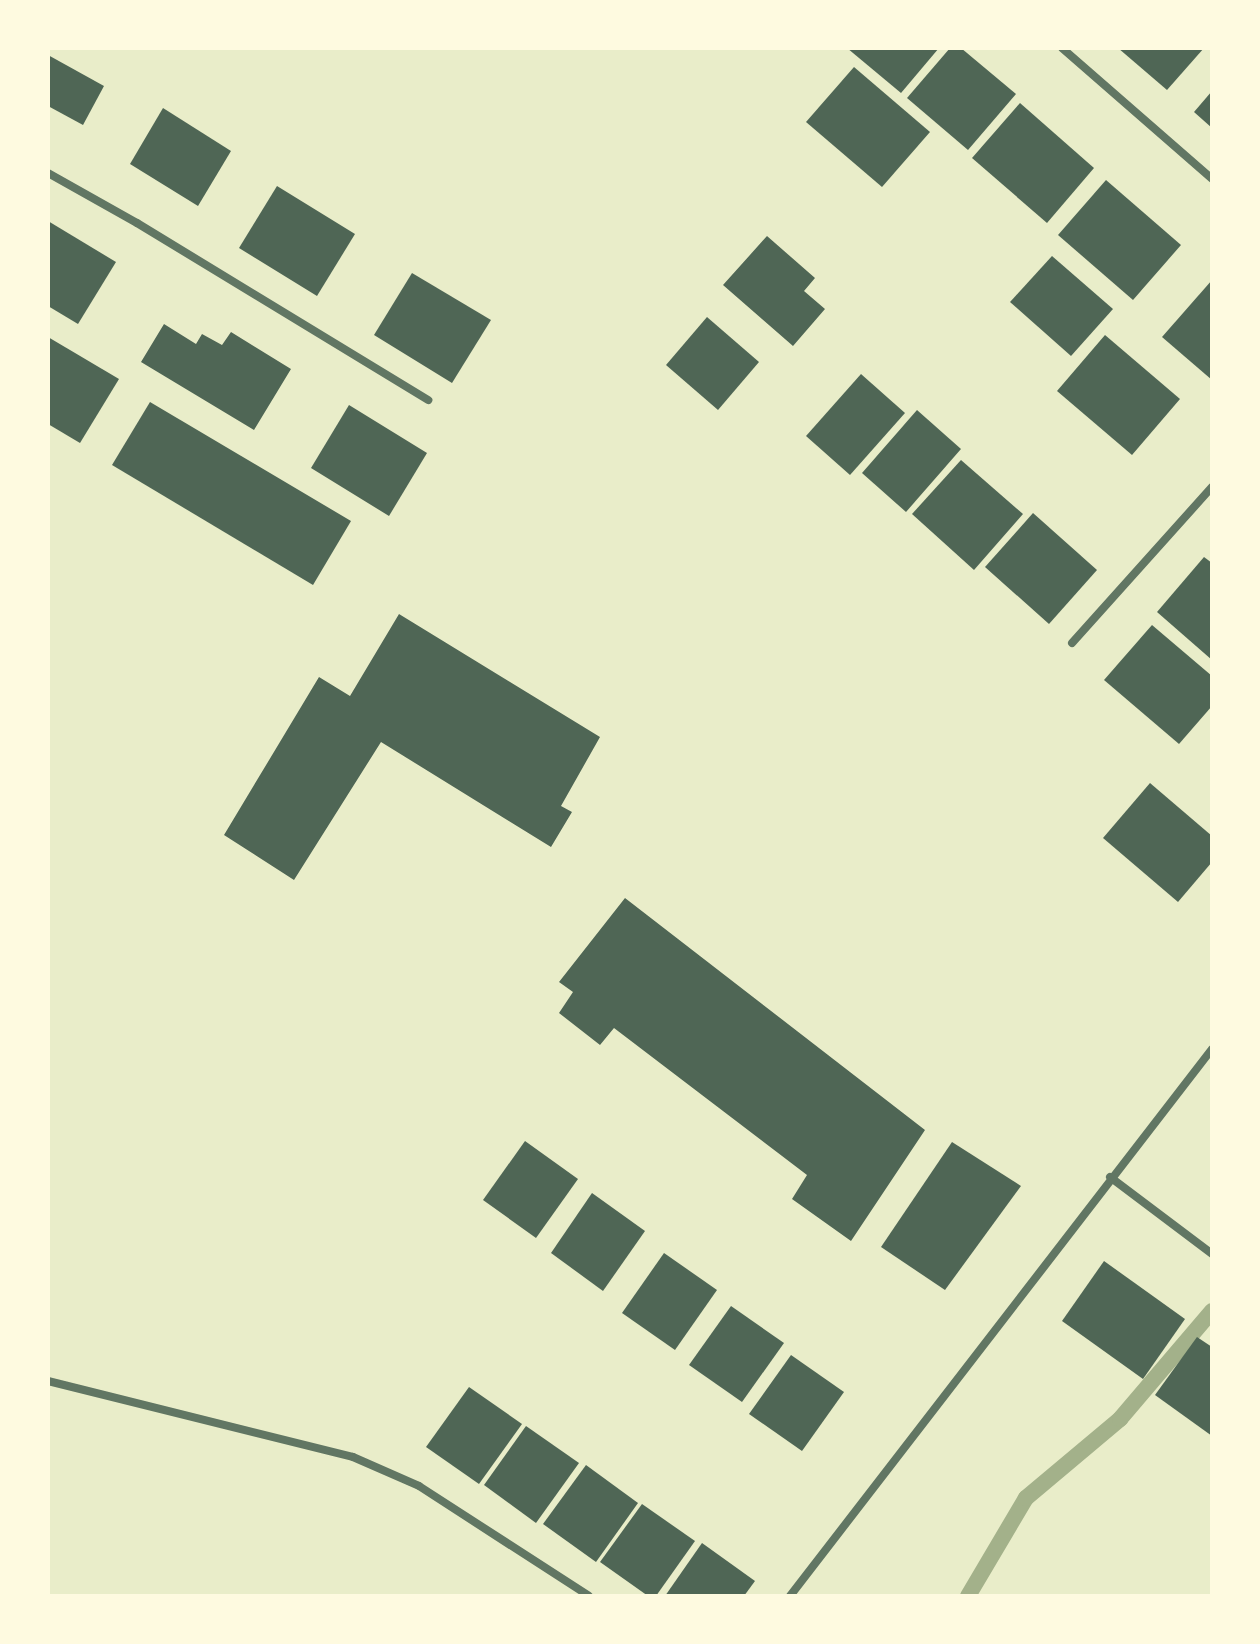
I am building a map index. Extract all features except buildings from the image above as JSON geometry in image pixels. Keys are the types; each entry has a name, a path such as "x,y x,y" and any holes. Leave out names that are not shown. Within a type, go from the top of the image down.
{"street":[{"path":"1062,48 1212,179"},
{"path":"48,173 137,223 428,400"},
{"path":"1072,643 1212,487"},
{"path":"790,1596 1110,1177 1212,1049"},
{"path":"1110,1177 1212,1254"},
{"path":"48,1381 353,1457 419,1486 589,1596"}],"waterway":[{"path":"968,1596 1026,1498 1120,1419 1212,1311"}]}
